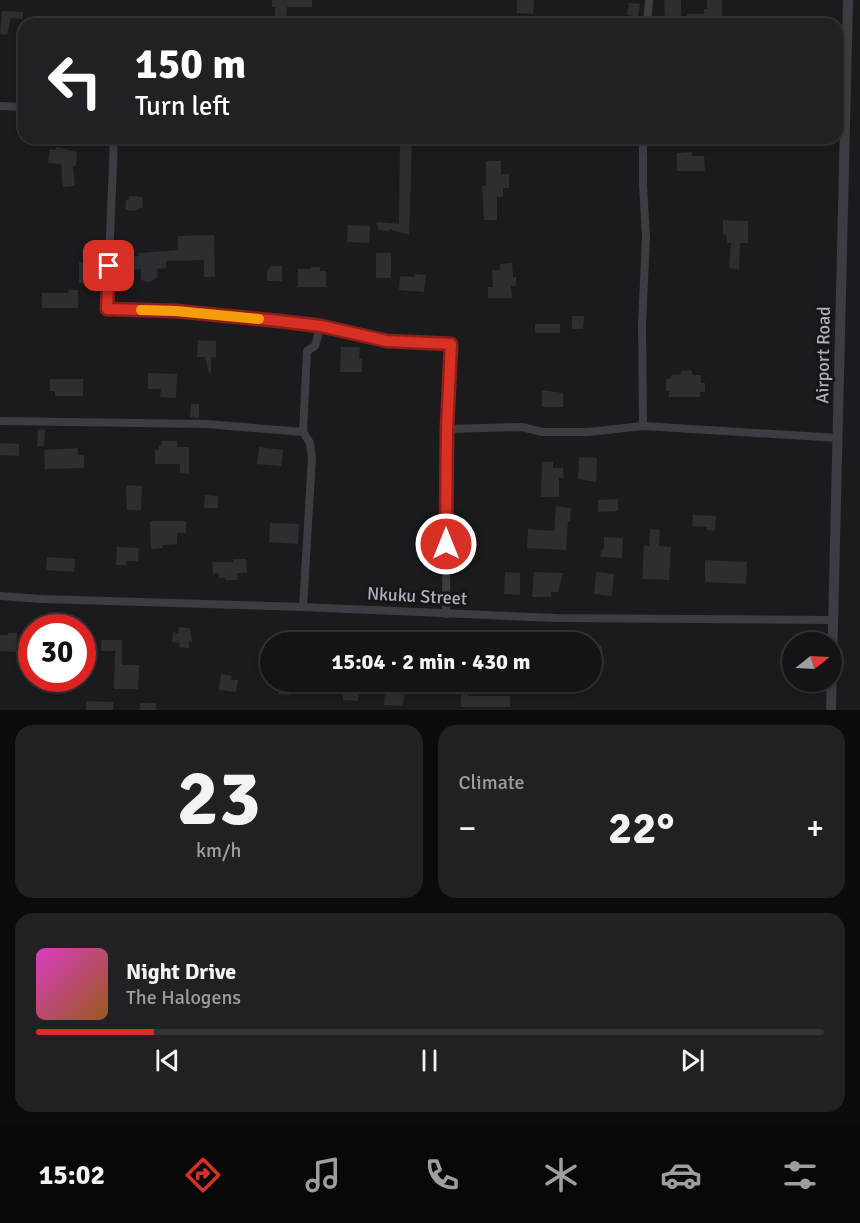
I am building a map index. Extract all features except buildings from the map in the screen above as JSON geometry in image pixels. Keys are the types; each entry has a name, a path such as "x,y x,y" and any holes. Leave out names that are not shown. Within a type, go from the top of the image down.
{"street":[{"path":"648,18 649,0"},
{"name":"Airport Road","path":"843,96 848,0"},
{"path":"0,106 18,107"},
{"path":"114,144 107,309 176,311 321,326 387,341 451,344 447,429 446,614"},
{"path":"643,144 646,238 642,324 644,426"},
{"name":"Airport Road","path":"831,710 838,438 841,144"},
{"path":"303,607 312,458 310,443 303,432 307,351 315,346 321,326"},
{"path":"0,421 206,424 303,432"},
{"path":"447,429 522,427 542,432 588,432 644,426 838,438"},
{"name":"Nkuku Street","path":"0,596 54,600 303,607 556,618 833,620"}],"slow traffic":[{"path":"141,310 259,319"}],"route":[{"path":"109,266 107,309 176,311 279,321 321,326 387,341 451,344 447,429 446,544"}]}
